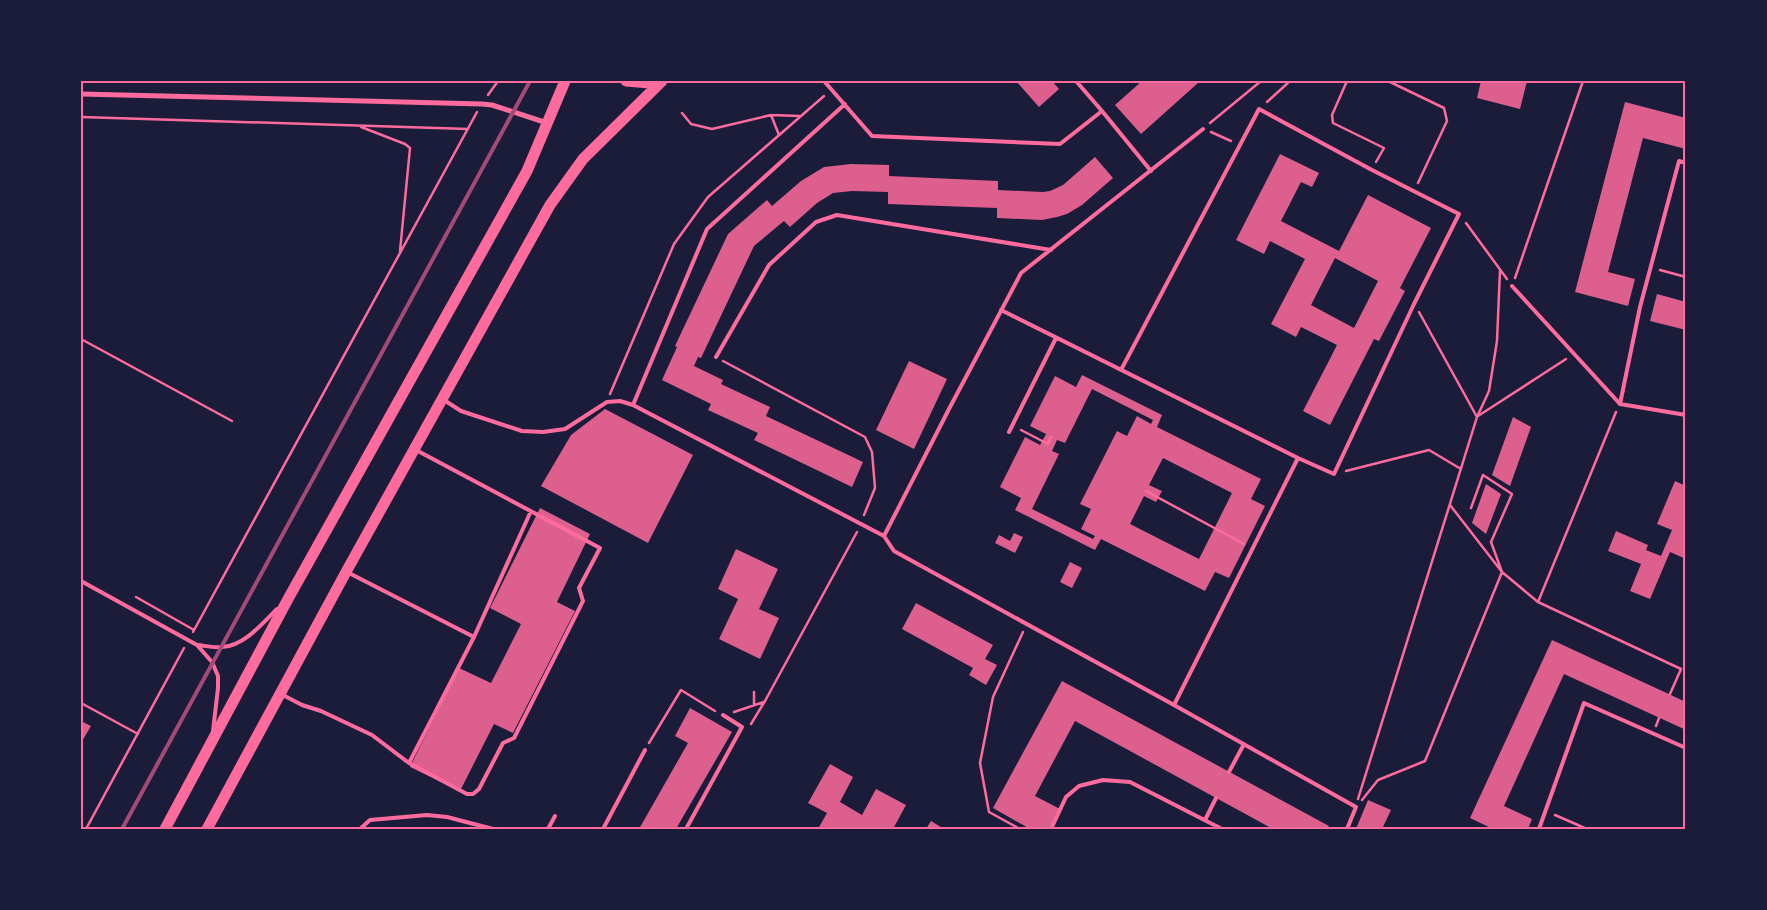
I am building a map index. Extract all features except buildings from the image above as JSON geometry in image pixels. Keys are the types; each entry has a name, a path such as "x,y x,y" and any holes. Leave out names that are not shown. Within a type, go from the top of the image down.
{"main road":[{"path":"165,829 288,599 522,180 565,81"},
{"path":"626,81 630,83 650,83 654,81"},
{"path":"207,829 346,572 550,205 583,159 662,81"}],"street":[{"path":"81,94 482,104 492,105 548,123"}],"lane":[{"path":"824,81 872,136 1060,144 1102,111"},
{"path":"1076,81 1151,171"},
{"path":"633,405 706,230 845,104"},
{"path":"1001,310 1120,370 1298,458 1334,474 1414,304 1459,214 1259,109 1120,370"},
{"path":"884,536 1021,273 1203,129"},
{"path":"1620,404 1640,307 1679,161 1686,163"},
{"path":"716,357 769,265 816,222 837,215 1051,250"},
{"path":"1512,286 1620,404 1686,415"},
{"path":"1008,432 1056,338"},
{"path":"442,399 461,411 522,431 543,432 565,429 606,402 620,401 633,405 884,536 894,551 1356,807 1347,829"},
{"path":"280,693 302,705 321,711 372,735 409,763 466,794 473,794 479,790 503,743 514,738 583,601 579,588 600,548 414,449"},
{"path":"1174,705 1298,458"},
{"path":"409,763 474,637 532,512"},
{"path":"346,572 474,637"},
{"path":"81,581 197,645 212,662 218,676 218,700 210,745"},
{"path":"197,645 221,648 238,643 256,630 288,599"},
{"path":"1539,829 1584,703 1686,748"},
{"path":"686,829 742,727 723,716"},
{"path":"1229,772 1244,744"},
{"path":"603,829 645,750"},
{"path":"1051,829 1066,797 1079,786 1103,780 1130,782 1222,829"},
{"path":"1205,820 1216,798"},
{"path":"360,829 370,820 427,816 447,817 493,829"},
{"path":"548,829 554,816"}],"path":[{"path":"86,829 468,129 498,81"},
{"path":"1240,145 1203,129 1261,81"},
{"path":"1259,109 1290,81"},
{"path":"1347,81 1332,115 1333,123 1384,148 1372,170"},
{"path":"1388,81 1444,108 1447,121 1414,191"},
{"path":"1512,286 1583,81"},
{"path":"682,113 692,124 712,129 771,115 800,116"},
{"path":"771,115 779,135"},
{"path":"81,117 468,129"},
{"path":"358,125 405,144 410,148 400,254"},
{"path":"1459,214 1512,286"},
{"path":"1651,267 1686,277"},
{"path":"1356,807 1477,417 1489,391 1497,341 1500,270"},
{"path":"1414,304 1477,417"},
{"path":"81,339 232,421"},
{"path":"1477,417 1574,354"},
{"path":"716,357 865,437 872,452 874,488 861,524 766,702 748,731"},
{"path":"1538,602 1620,404"},
{"path":"1011,426 1048,444 1051,437"},
{"path":"1334,474 1429,450 1461,469"},
{"path":"1356,807 1378,780 1425,761 1502,572 1491,542 1512,494 1483,475 1471,508"},
{"path":"1146,491 1252,548"},
{"path":"1450,505 1502,572 1538,602 1682,669 1670,694"},
{"path":"136,598 194,630"},
{"path":"1020,829 989,812 980,763 993,697 1027,624"},
{"path":"645,750 681,690 723,716 766,702"},
{"path":"754,692 754,705"},
{"path":"81,702 138,734"},
{"path":"1546,811 1587,829"}],"railway":[{"path":"122,829 530,81"}]}
